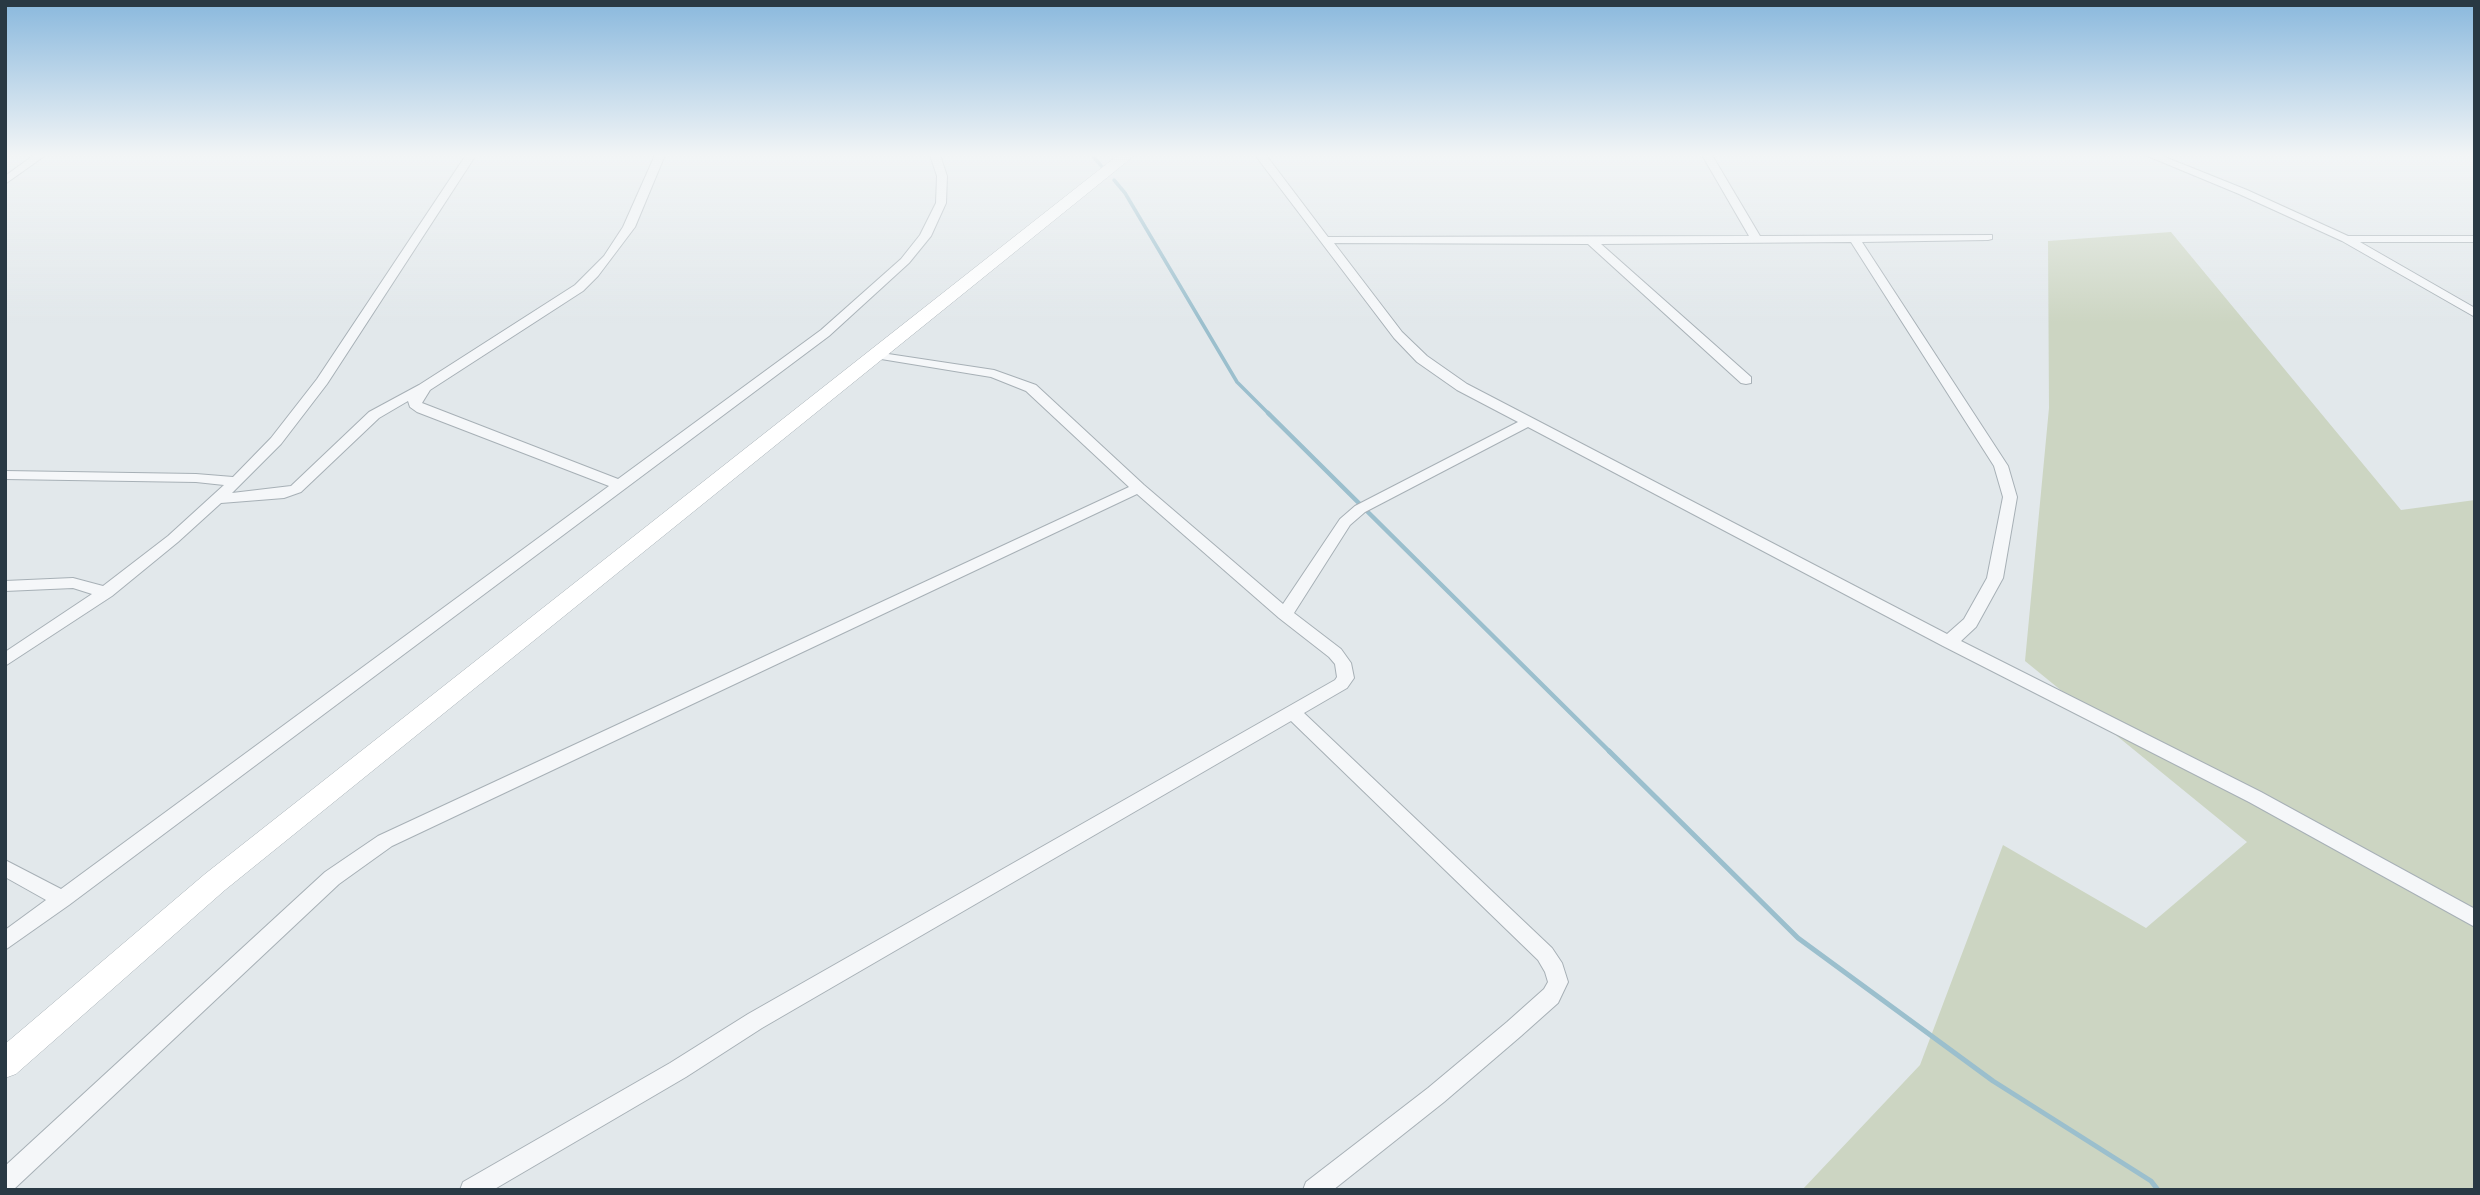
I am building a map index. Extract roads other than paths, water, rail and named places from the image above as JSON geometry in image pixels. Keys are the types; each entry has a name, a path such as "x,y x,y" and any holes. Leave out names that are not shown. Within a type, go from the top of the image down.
{"main road":[{"path":"5,1064 237,865 1059,211"}],"street":[{"path":"5,660 107,592 173,539 236,482 282,434 322,381 434,211"},
{"path":"216,499 284,493 296,489 374,415 425,387 579,288 608,258 629,227 636,211"},
{"path":"5,941 825,333 905,261 925,236 936,211"},
{"path":"1303,211 1398,335 1422,359 1462,387 1949,642 2255,797 2475,919"},
{"path":"1740,211 1756,239"},
{"path":"2284,211 2346,239 2475,313"},
{"path":"1326,240 1591,241 1988,237"},
{"path":"1854,238 2001,466 2010,497 1995,578 1970,622 1949,642"},
{"path":"2346,239 2475,239"},
{"path":"1591,241 1745,380"},
{"path":"471,1190 678,1070 767,1014 1341,684 1346,678 1347,671 1335,653 1285,614 1139,488 1031,388 993,374 880,355"},
{"path":"425,387 415,400 415,404 422,409 620,485"},
{"path":"1285,614 1345,523 1360,509 1529,421"},
{"path":"5,475 196,478 236,482"},
{"path":"5,1182 332,878 385,841 1139,488"},
{"path":"5,586 73,583 107,592"},
{"path":"1292,712 1545,954 1556,969 1558,982 1551,996 1514,1029 1436,1095 1314,1190"},
{"path":"5,868 62,898"}],"waterway":[{"path":"1136,211 1237,382 1268,413"},
{"path":"1268,413 1611,753"},
{"path":"1609,751 1798,938 1993,1081 2151,1181 2158,1190"}]}
